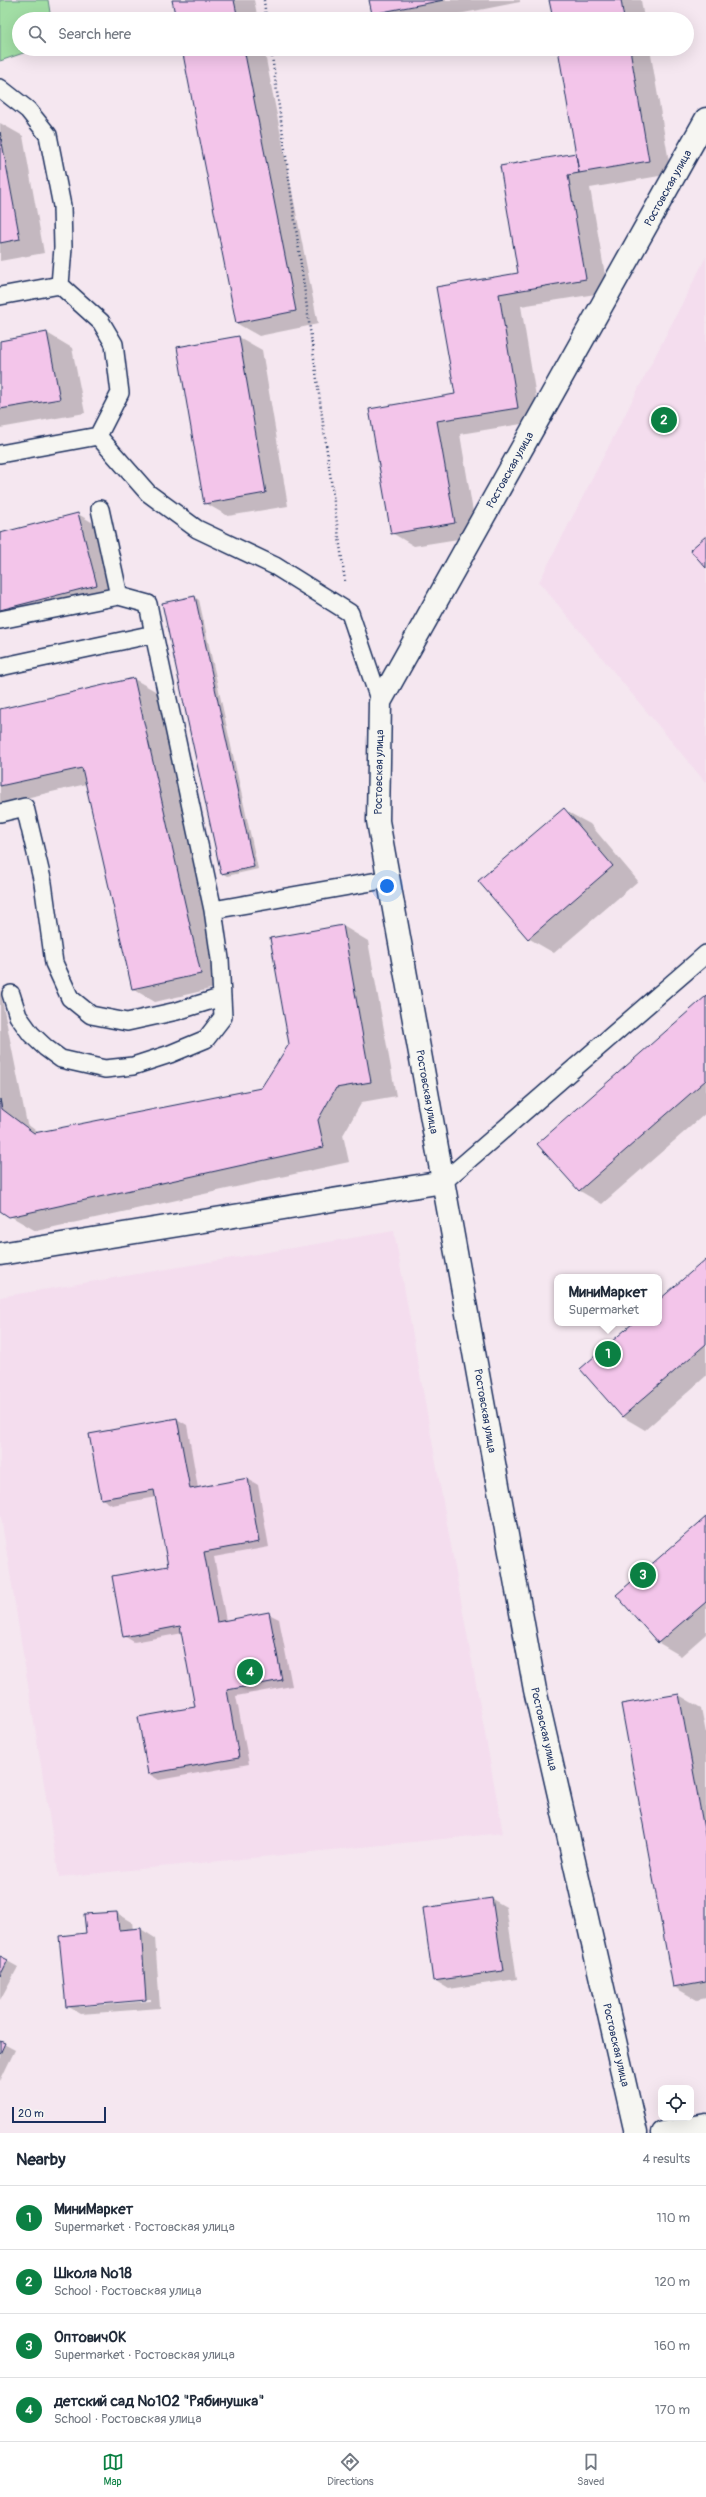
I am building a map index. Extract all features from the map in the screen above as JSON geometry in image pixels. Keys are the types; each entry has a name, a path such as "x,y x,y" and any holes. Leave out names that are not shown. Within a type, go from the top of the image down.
{"street":[{"name":"Ростовская улица","path":"636,2133 535,1690 378,821 380,702 706,120"},
{"path":"0,1254 443,1182"},
{"path":"663,2133 706,2125"}],"lane":[{"path":"0,88 28,110 48,135 62,206 63,248 60,285"},
{"path":"60,285 101,322 114,344 120,393 98,436"},
{"path":"0,296 60,285"},
{"path":"98,436 148,492 197,529 275,566 350,613 380,702"},
{"path":"0,454 98,436"},
{"path":"100,509 119,596"},
{"path":"0,620 119,596 148,604 213,910 220,959 223,1016 206,1039 170,1054 140,1063 106,1069 61,1059 46,1048 31,1034 18,1016 10,994"},
{"path":"0,667 154,634"},
{"path":"0,813 24,807 43,883 54,963 70,998 91,1015 126,1022 177,1011 222,997"},
{"path":"213,910 389,879"},
{"path":"443,1182 706,954"}],"path":[{"path":"264,0 265,12"},
{"path":"272,56 350,613"}],"shaded area":[{"path":"706,257 706,783 539,582"},
{"path":"394,1231 503,1833 59,1877 0,1511 0,1297"}],"green space":[{"path":"0,0 48,0 50,12 12,12 12,56 15,56 0,61"}],"building":[{"path":"172,0 234,0 237,12 175,12"},
{"path":"369,0 444,0 382,12 372,12"},
{"path":"549,0 621,0 623,12 552,12"},
{"path":"183,56 245,56 296,311 236,323"},
{"path":"559,56 631,56 649,161 579,173"},
{"path":"0,132 20,239 0,243"},
{"path":"576,153 579,173 568,175 586,279 499,294 518,408 437,421 455,523 391,534 369,409 455,394 436,287 518,273 500,166"},
{"path":"47,332 60,399 0,409 0,341"},
{"path":"239,336 266,493 204,504 177,347"},
{"path":"78,513 97,585 0,610 0,533"},
{"path":"706,536 706,568 690,550"},
{"path":"195,596 254,867 221,874 162,603"},
{"path":"134,678 201,974 132,989 82,768 0,786 0,709"},
{"path":"564,808 613,866 528,939 478,881"},
{"path":"343,925 371,1082 336,1088 318,1120 324,1147 9,1217 0,1211 0,1099 2,1109 34,1133 261,1088 289,1044 270,938"},
{"path":"706,996 706,1080 579,1191 537,1144"},
{"path":"706,1259 706,1344 622,1417 580,1369 630,1326 662,1326 662,1297"},
{"path":"177,1418 190,1489 248,1478 259,1542 204,1552 217,1622 269,1612 282,1680 227,1690 239,1758 148,1774 138,1717 195,1707 180,1626 123,1637 112,1576 168,1566 154,1490 101,1499 89,1434"},
{"path":"706,1517 706,1602 658,1643 616,1595"},
{"path":"679,1694 706,1840 706,1981 673,1987 621,1704"},
{"path":"492,1898 503,1971 433,1981 423,1908"},
{"path":"117,1912 119,1930 141,1928 146,2000 66,2007 59,1936 86,1933 84,1914"},
{"path":"0,1956 8,1960 0,1976"},
{"path":"0,2041 5,2043 0,2054"}],"place":[{"name":"Школа №18","path":"664,420"},
{"name":"МиниМаркет","path":"608,1354"},
{"name":"ОптовичОК","path":"643,1575"},
{"name":"детский сад №102 \"Рябинушка\"","path":"250,1672"}]}
